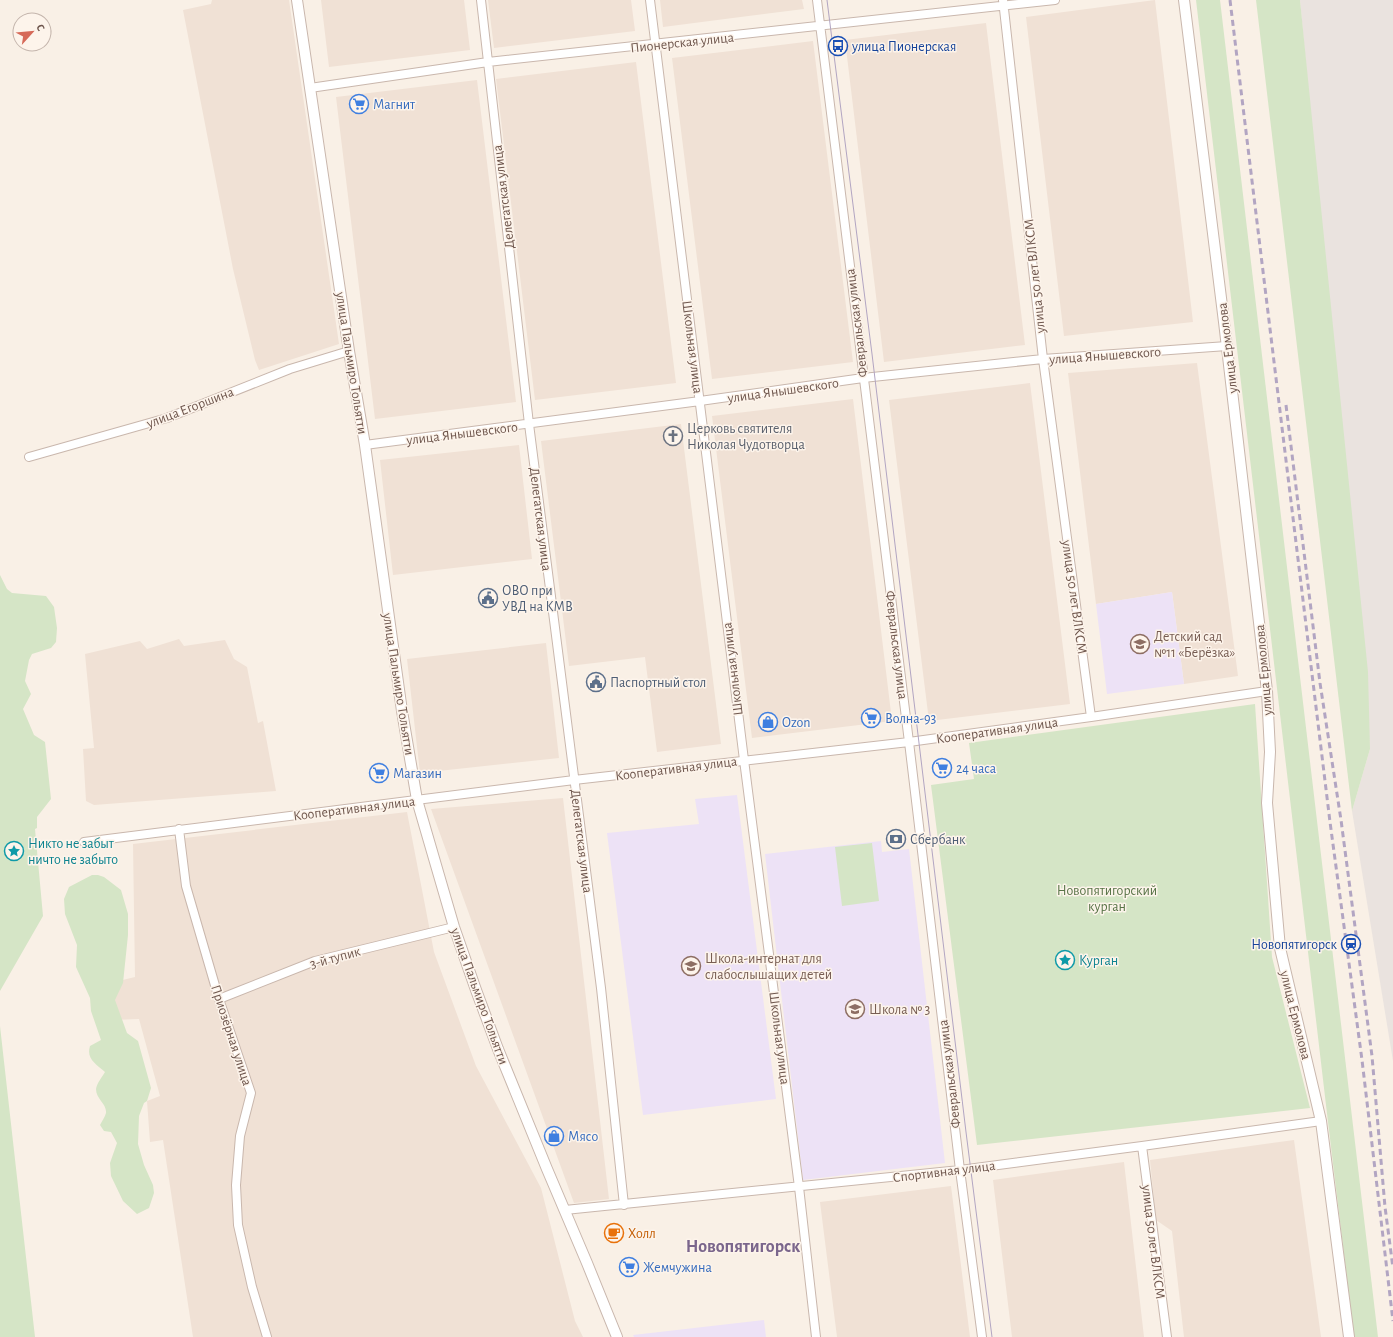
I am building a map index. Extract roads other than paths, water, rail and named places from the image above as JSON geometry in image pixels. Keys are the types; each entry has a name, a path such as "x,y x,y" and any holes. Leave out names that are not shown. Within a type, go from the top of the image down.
{"street":[{"name":"улица Пальмиро Тольятти","path":"297,0 349,351 365,445 402,711 417,800 454,927 498,1049 616,1337"},
{"name":"Делегатская улица","path":"481,0 529,424 601,988 624,1205"},
{"name":"Школьная улица","path":"650,0 744,760 799,1187 816,1337"},
{"name":"Февральская улица","path":"817,0 909,742 960,1170 982,1337"},
{"name":"Пионерская улица","path":"310,88 488,62 820,26 1003,3 1055,0"},
{"name":"улица Ермолова","path":"1184,0 1227,346 1267,691 1270,752 1267,803 1280,948 1321,1121 1349,1337"},
{"name":"улица 50 лет ВЛКСМ","path":"1003,3 1043,359 1091,717"},
{"name":"улица Янышевского","path":"365,445 700,402 863,378 1043,359 1227,346"},
{"name":"улица Егоршина","path":"30,457 167,418 290,369 349,351"},
{"name":"Кооперативная улица","path":"84,842 574,780 909,742 1267,691"},
{"name":"Приозёрная улица","path":"179,829 186,886 219,999 251,1093 240,1136 236,1185 238,1219 252,1287 267,1337"},
{"name":"3-й тупик","path":"219,999 315,961 454,927"},
{"name":"Спортивная улица","path":"565,1210 960,1170 1321,1121"},
{"name":"улица 50 лет ВЛКСМ","path":"1142,1146 1166,1337"}],"tram line":[{"path":"827,0 872,354 992,1337"}],"railway":[{"path":"1230,0 1330,822 1362,1060 1393,1321"},
{"path":"1286,405 1320,683 1341,820 1372,1056 1385,1207 1393,1268"}],"place":[{"name":"улица Пионерская","path":"838,46"},
{"name":"Магнит","path":"359,104"},
{"name":"Церковь святителя Николая Чудотворца","path":"673,436"},
{"name":"ОВО при УВД на КМВ","path":"488,598"},
{"name":"Детский сад №11 «Берёзка»","path":"1140,644"},
{"name":"Паспортный стол","path":"596,682"},
{"name":"Волна-93","path":"871,718"},
{"name":"Ozon","path":"768,722"},
{"name":"24 часа","path":"942,768"},
{"name":"Магазин","path":"379,773"},
{"name":"Сбербанк","path":"896,839"},
{"name":"Никто не забыт ничто не забыто","path":"14,851"},
{"name":"Новопятигорск","path":"1351,944"},
{"name":"Курган","path":"1065,960"},
{"name":"Школа-интернат для слабослышащих детей","path":"691,966"},
{"name":"Школа № 3","path":"855,1009"},
{"name":"Мясо","path":"554,1136"},
{"name":"Холл","path":"614,1233"},
{"name":"Жемчужина","path":"629,1267"}],"district":[{"name":"Новопятигорск","path":"743,1246"}],"park label":[{"name":"Новопятигорский курган","path":"1107,898"}]}
